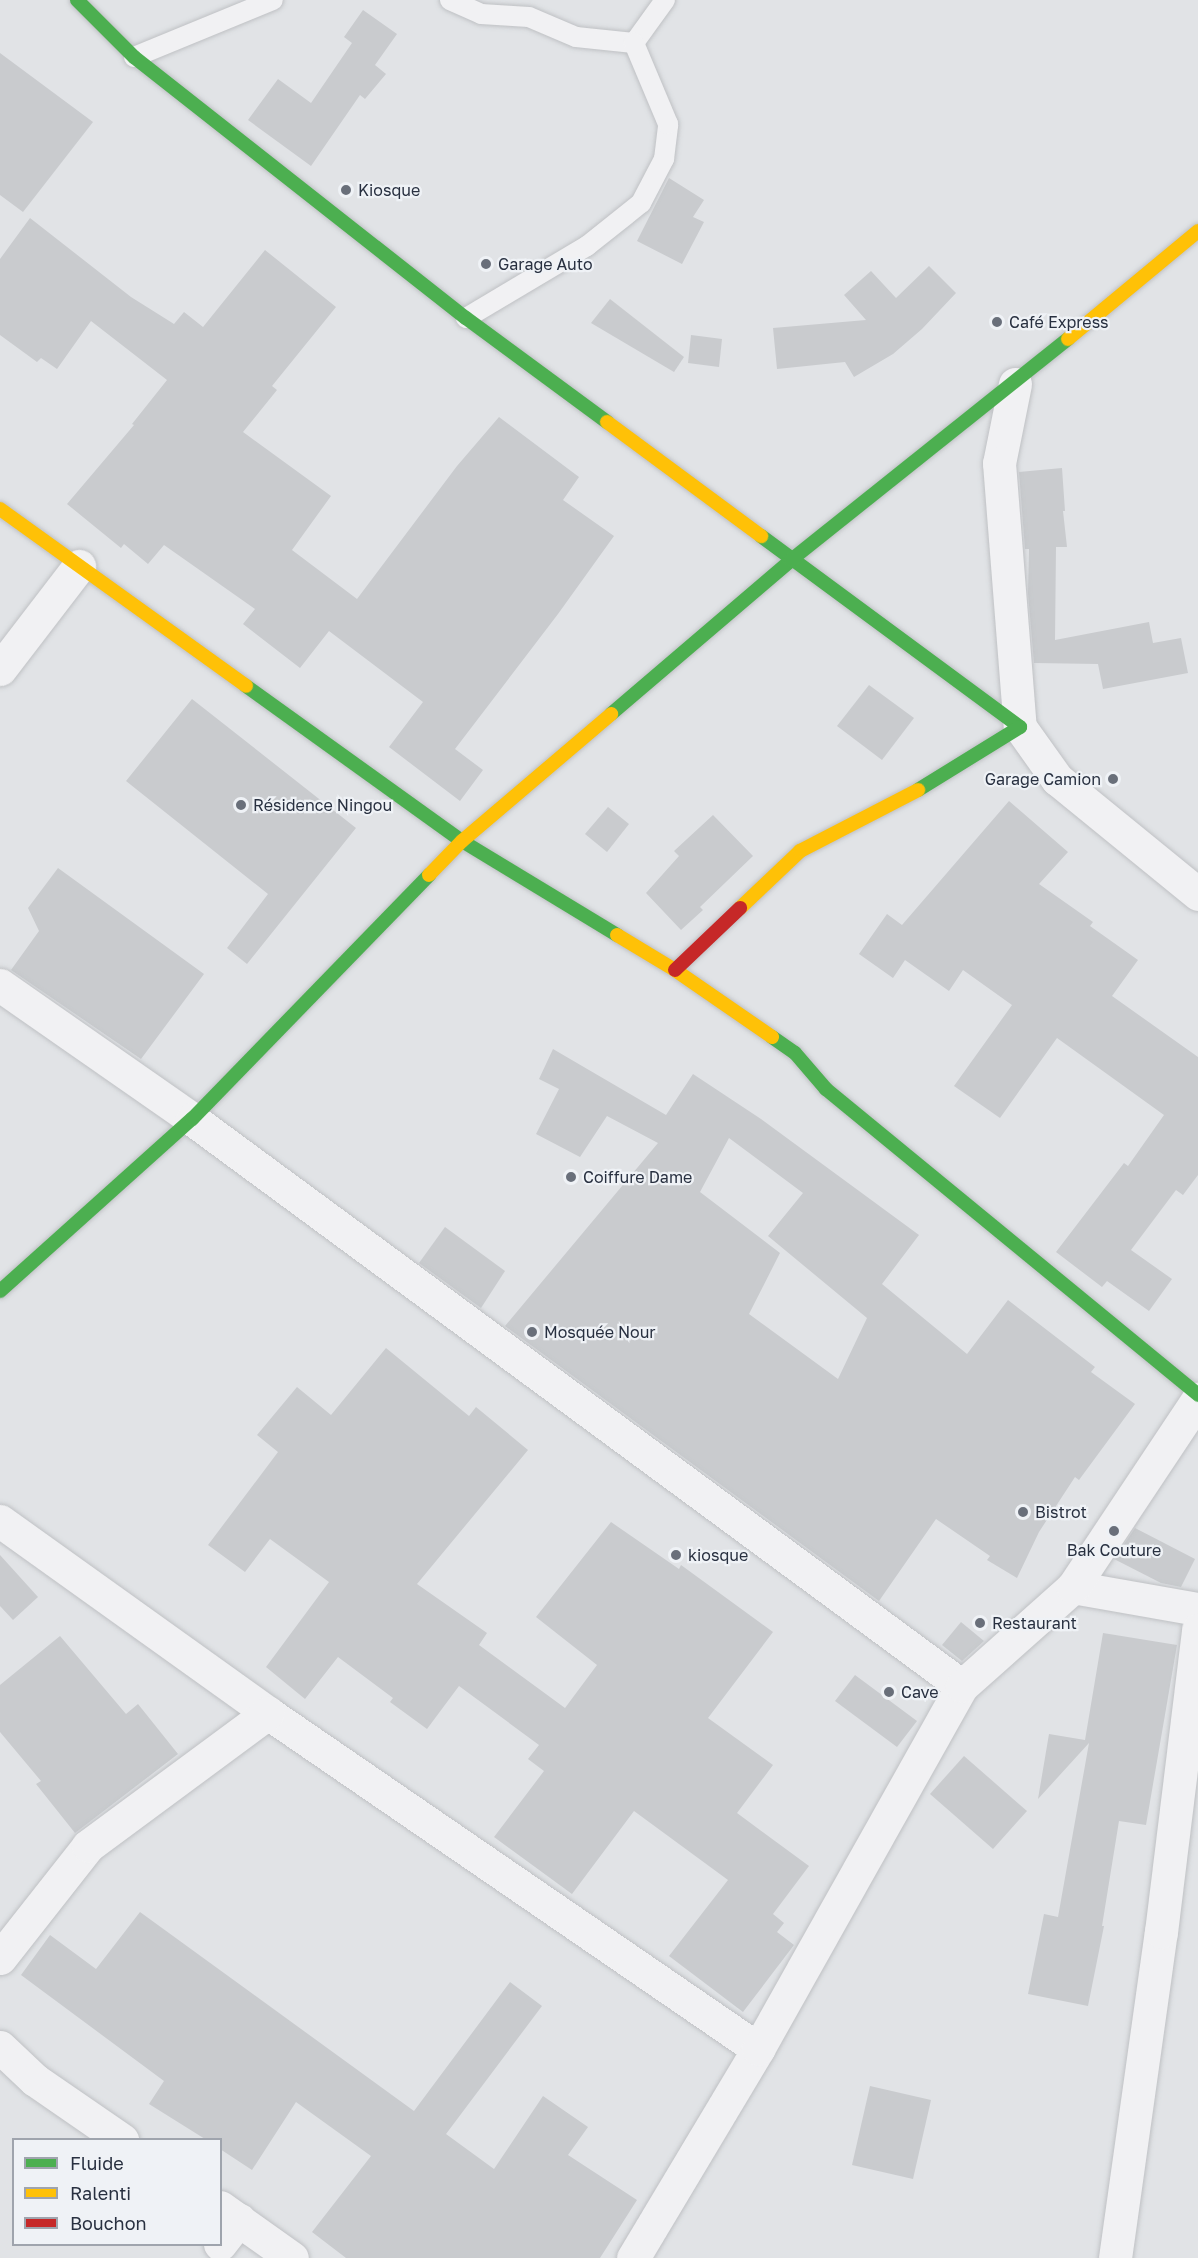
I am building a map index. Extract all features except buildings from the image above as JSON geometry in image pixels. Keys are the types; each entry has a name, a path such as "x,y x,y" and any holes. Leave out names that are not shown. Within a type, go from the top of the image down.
{"street":[{"path":"77,0 134,57 466,318 1020,727 1057,779 1198,894"},
{"path":"0,1291 192,1119 462,841 791,560 1015,384 1198,231"},
{"path":"1015,384 999,463 1020,727"},
{"path":"0,509 462,841 675,970 795,1053 826,1089 1198,1397 1073,1587 962,1686 758,2049 633,2258"},
{"path":"0,669 79,566"},
{"path":"675,970 800,851 910,795 1020,727"},
{"path":"0,985 192,1119 962,1686"},
{"path":"0,1521 268,1713 758,2049"},
{"path":"1073,1587 1198,1609"},
{"path":"1115,2258 1161,1932 1198,1629"},
{"path":"0,1958 88,1846 268,1713"},
{"path":"0,2047 35,2080 121,2138"},
{"path":"225,2229 292,2258"}],"lane":[{"path":"134,57 273,0"},
{"path":"450,0 481,14 529,17 576,37 634,43"},
{"path":"634,43 665,0"},
{"path":"466,318 587,246 641,203 664,159 668,124 634,43"}],"traffic: fast":[{"path":"77,0 134,57 466,318 607,422"},
{"path":"611,714 791,560 1068,339"},
{"path":"761,536 1020,727 918,790"},
{"path":"246,686 462,841 617,935"},
{"path":"0,1291 192,1119 429,875"},
{"path":"772,1037 795,1053 826,1089 1198,1395"}],"traffic: slow":[{"path":"1068,339 1198,231"},
{"path":"607,422 761,536"},
{"path":"0,509 246,686"},
{"path":"429,875 462,841 611,714"},
{"path":"740,908 800,851 918,790"},
{"path":"617,935 675,970 772,1037"}],"traffic: jam":[{"path":"675,970 740,908"}],"place":[{"name":"Kiosque","path":"346,190"},
{"name":"Garage Auto","path":"486,264"},
{"name":"Café Express","path":"997,322"},
{"name":"Garage Camion","path":"1113,779"},
{"name":"Résidence Ningou","path":"241,805"},
{"name":"Coiffure Dame","path":"571,1177"},
{"name":"Mosquée Nour","path":"532,1332"},
{"name":"Bistrot","path":"1023,1512"},
{"name":"Bak Couture","path":"1114,1531"},
{"name":"kiosque","path":"676,1555"},
{"name":"Restaurant","path":"980,1623"},
{"name":"Cave","path":"889,1692"}]}
